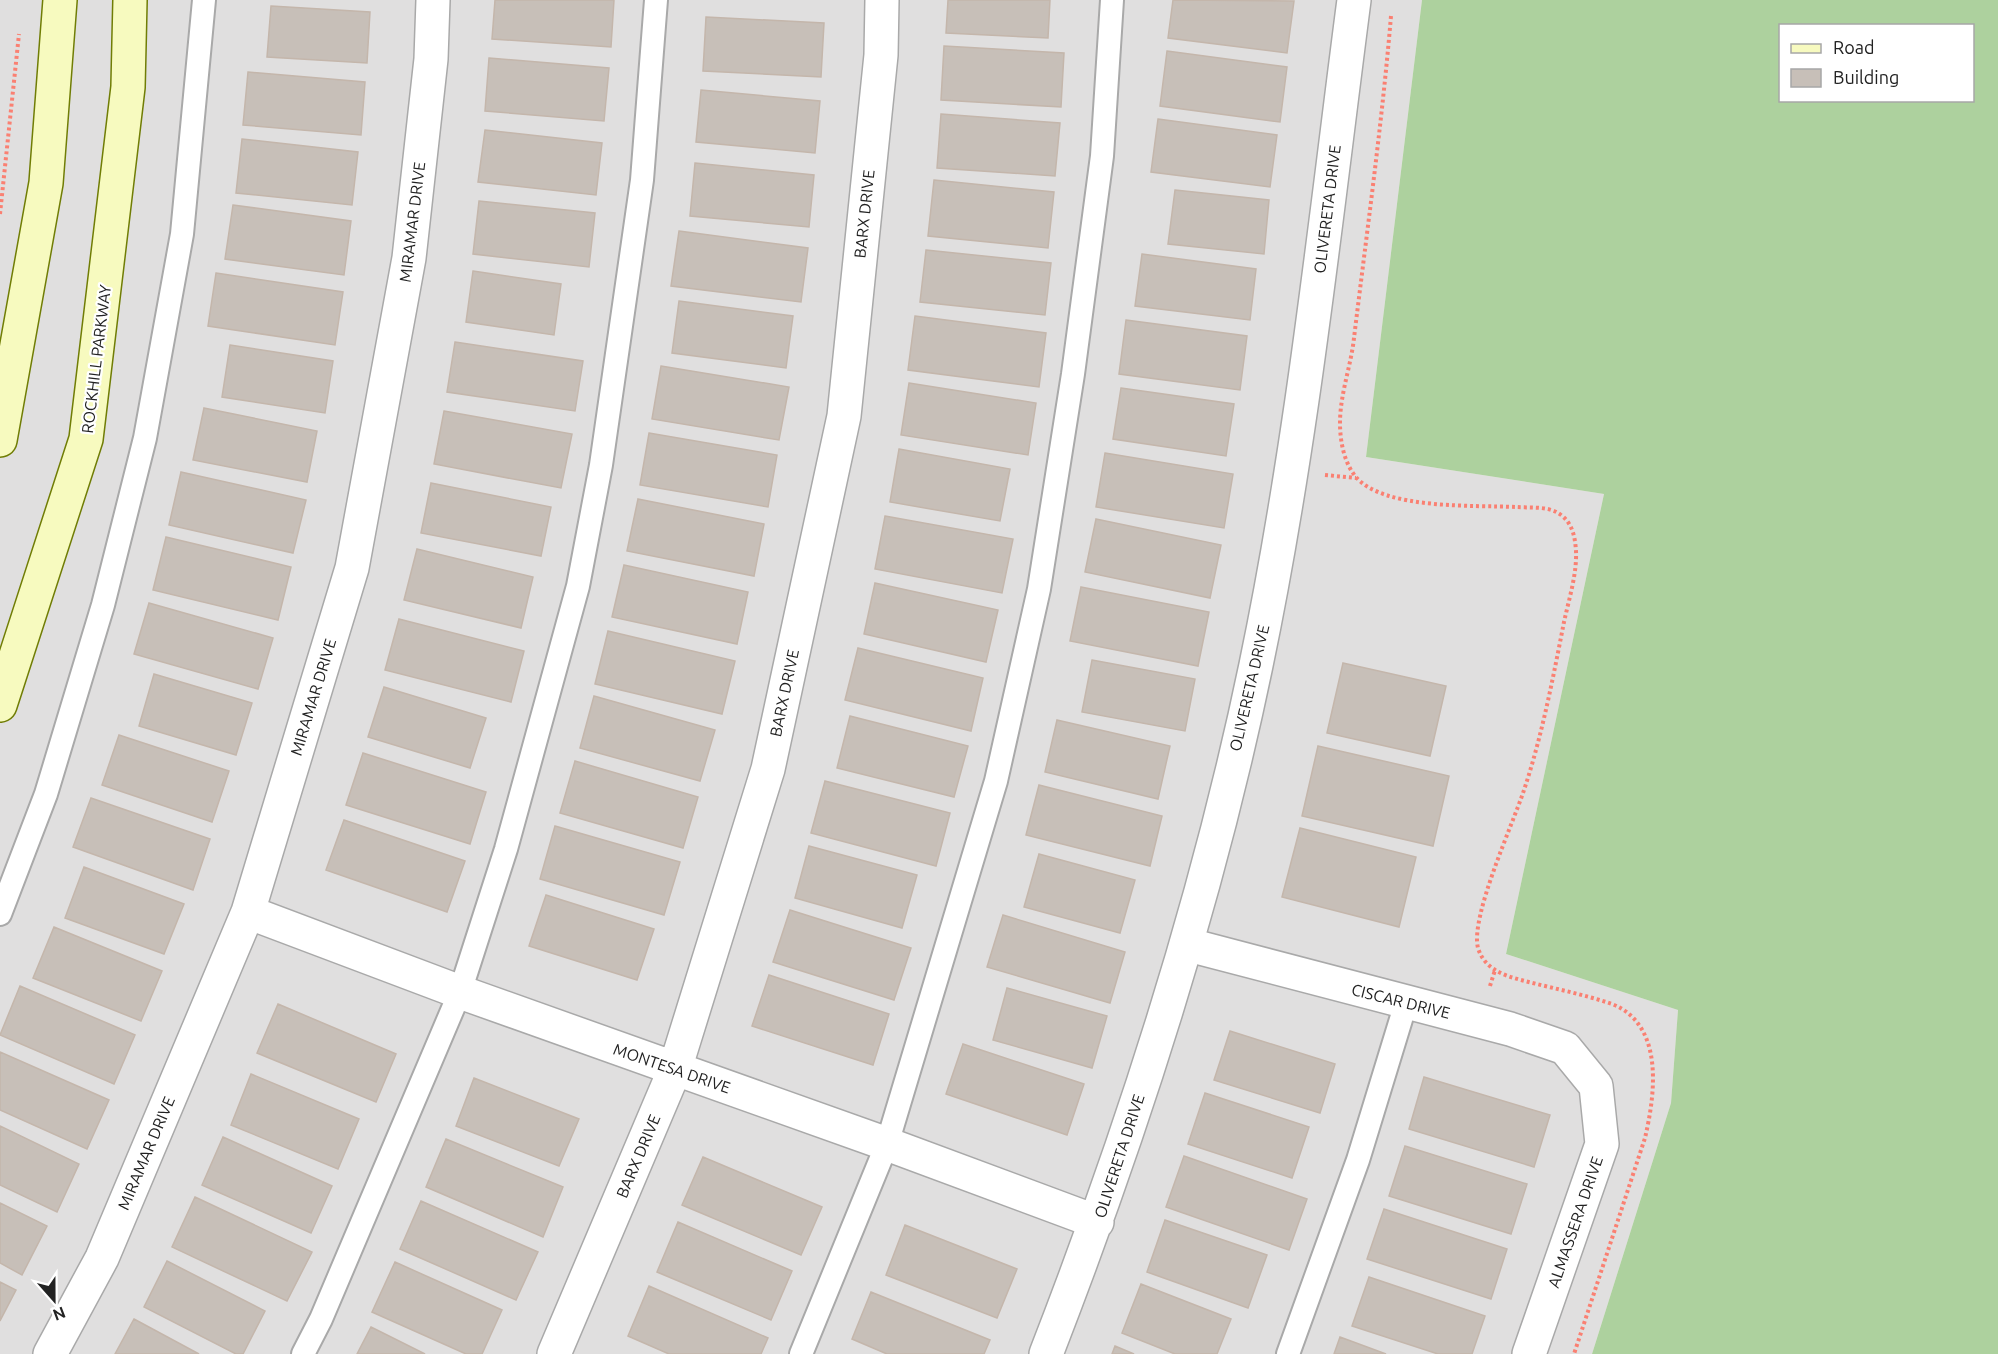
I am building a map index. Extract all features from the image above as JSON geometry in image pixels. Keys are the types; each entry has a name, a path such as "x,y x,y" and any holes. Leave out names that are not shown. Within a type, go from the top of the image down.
{"street":[{"path":"0,440 46,183 60,0"},
{"name":"ROCKHILL PARKWAY","path":"0,705 86,439 128,87 130,0"},
{"name":"MIRAMAR DRIVE","path":"50,1354 102,1258 248,912 352,568 410,258 431,59 433,0"},
{"name":"BARX DRIVE","path":"554,1354 675,1069 768,769 844,416 881,55 882,0"},
{"name":"OLIVERETA DRIVE","path":"1046,1354 1097,1222 1188,945 1256,667 1293,472 1354,0"},
{"name":"MONTESA DRIVE","path":"248,912 460,992 887,1144 1097,1222"},
{"name":"CISCAR DRIVE","path":"1188,945 1510,1029 1565,1048 1596,1086"},
{"name":"ALMASSERA DRIVE","path":"1529,1354 1602,1144 1596,1086"}],"lane":[{"path":"0,914 46,794 103,605 145,438 182,234 204,0"},
{"path":"303,1354 321,1319 460,992 506,849 578,586 601,465 642,180 656,0"},
{"path":"801,1354 887,1144 996,781 1039,589 1073,374 1102,156 1112,0"},
{"path":"1288,1354 1358,1160 1406,1003"}],"path":[{"path":"1391,9 1354,342 1340,421 1342,450 1357,478 1384,495 1425,502 1539,508 1558,513 1573,530 1576,553 1573,576 1552,683 1525,789 1499,858 1478,924 1478,946 1486,965 1511,978 1614,1005 1634,1018 1647,1043 1655,1068 1653,1106 1646,1138 1574,1354"},
{"path":"0,214 19,27"}],"shaded area":[{"path":"0,0 1422,0 1366,457 1604,494 1506,954 1678,1010 1671,1103 1592,1354 0,1354"}],"green space":[{"path":"1422,0 1998,0 1998,1354 1592,1354 1671,1103 1678,1010 1506,954 1604,494 1366,457"}],"building":[{"path":"495,0 614,0 611,47 492,39"},
{"path":"948,0 1050,0 1048,38 946,33"},
{"path":"1173,0 1294,1 1287,53 1168,38"},
{"path":"271,6 370,12 367,63 267,57"},
{"path":"706,17 824,23 821,77 703,71"},
{"path":"944,46 1064,53 1061,107 941,100"},
{"path":"1167,51 1287,67 1280,122 1160,106"},
{"path":"489,58 609,68 604,121 485,111"},
{"path":"248,72 365,82 361,135 243,125"},
{"path":"701,90 820,101 815,153 696,142"},
{"path":"941,114 1060,123 1055,176 937,168"},
{"path":"1158,119 1277,135 1270,187 1151,172"},
{"path":"485,130 602,143 596,195 478,182"},
{"path":"242,139 358,152 352,205 236,193"},
{"path":"695,163 814,175 809,227 690,216"},
{"path":"934,180 1054,192 1048,248 928,236"},
{"path":"1175,190 1269,200 1264,254 1168,244"},
{"path":"479,201 595,213 589,267 473,254"},
{"path":"233,205 351,221 344,275 225,259"},
{"path":"679,231 808,248 801,302 671,286"},
{"path":"926,250 1051,263 1045,315 920,302"},
{"path":"1142,254 1256,269 1250,320 1135,306"},
{"path":"473,271 561,284 554,335 466,322"},
{"path":"216,273 343,292 335,345 208,326"},
{"path":"679,301 793,316 786,368 672,353"},
{"path":"915,316 1046,333 1039,387 908,370"},
{"path":"1126,320 1247,336 1240,390 1119,374"},
{"path":"455,342 583,361 575,411 447,392"},
{"path":"230,345 333,361 325,413 222,397"},
{"path":"661,366 789,387 779,440 652,419"},
{"path":"909,383 1036,403 1028,455 901,435"},
{"path":"1121,388 1234,404 1226,456 1113,439"},
{"path":"204,408 317,431 307,482 193,460"},
{"path":"444,411 572,434 561,488 434,464"},
{"path":"649,433 777,455 768,507 640,485"},
{"path":"899,449 1010,469 1000,521 890,502"},
{"path":"1105,453 1233,474 1224,528 1096,507"},
{"path":"181,472 306,500 293,553 169,525"},
{"path":"431,483 551,507 541,556 421,533"},
{"path":"638,499 764,524 754,576 627,551"},
{"path":"885,516 1013,539 1002,593 875,569"},
{"path":"1096,519 1221,545 1210,598 1085,572"},
{"path":"166,537 291,567 278,620 153,590"},
{"path":"417,549 533,577 521,628 404,600"},
{"path":"624,565 748,592 737,644 612,617"},
{"path":"875,583 998,610 986,662 864,634"},
{"path":"1081,587 1209,612 1198,666 1070,641"},
{"path":"149,603 273,638 258,689 134,654"},
{"path":"399,619 524,651 511,702 385,670"},
{"path":"608,631 735,661 722,714 595,684"},
{"path":"858,648 983,678 971,731 845,700"},
{"path":"1092,660 1195,679 1185,731 1082,712"},
{"path":"1343,663 1446,686 1430,756 1327,733"},
{"path":"154,674 252,703 236,755 139,726"},
{"path":"384,687 486,718 470,768 368,737"},
{"path":"594,696 715,730 700,781 580,748"},
{"path":"850,716 968,746 954,797 837,768"},
{"path":"1057,720 1170,746 1158,799 1045,772"},
{"path":"119,735 229,771 212,822 102,785"},
{"path":"1318,746 1449,776 1433,846 1302,816"},
{"path":"363,753 486,792 470,844 346,805"},
{"path":"575,761 698,797 683,848 560,813"},
{"path":"825,781 950,813 936,866 811,833"},
{"path":"1039,785 1162,816 1150,866 1026,835"},
{"path":"91,798 210,839 193,890 73,847"},
{"path":"344,820 465,861 447,912 326,870"},
{"path":"555,826 680,862 664,915 540,879"},
{"path":"1300,828 1416,857 1399,927 1282,897"},
{"path":"809,846 917,875 902,928 795,898"},
{"path":"1039,854 1135,880 1120,933 1024,907"},
{"path":"84,867 184,904 164,954 65,918"},
{"path":"546,895 654,929 637,980 529,946"},
{"path":"790,910 911,948 894,1000 773,962"},
{"path":"1003,915 1125,952 1110,1003 987,967"},
{"path":"54,927 162,971 141,1021 33,978"},
{"path":"769,975 889,1014 873,1065 752,1026"},
{"path":"20,986 135,1035 114,1084 0,1035"},
{"path":"1007,988 1107,1016 1092,1068 993,1040"},
{"path":"278,1004 396,1054 376,1102 257,1053"},
{"path":"1230,1031 1335,1064 1320,1113 1214,1080"},
{"path":"963,1044 1084,1084 1067,1135 946,1094"},
{"path":"0,1052 109,1100 87,1149 0,1110"},
{"path":"251,1074 359,1119 338,1169 231,1125"},
{"path":"1424,1077 1550,1115 1534,1167 1409,1129"},
{"path":"474,1078 579,1119 559,1166 456,1126"},
{"path":"1205,1093 1309,1127 1292,1178 1188,1144"},
{"path":"0,1126 79,1164 57,1212 0,1185"},
{"path":"223,1137 332,1186 311,1233 202,1185"},
{"path":"446,1139 563,1187 543,1237 426,1187"},
{"path":"1405,1146 1527,1184 1511,1234 1389,1196"},
{"path":"1184,1156 1307,1199 1289,1250 1166,1207"},
{"path":"703,1157 822,1207 801,1255 682,1205"},
{"path":"195,1197 312,1252 287,1301 172,1247"},
{"path":"421,1201 538,1252 516,1300 400,1249"},
{"path":"0,1203 47,1226 22,1275 0,1263"},
{"path":"1384,1209 1507,1249 1491,1299 1367,1259"},
{"path":"1165,1220 1267,1255 1248,1308 1147,1272"},
{"path":"678,1222 792,1271 771,1320 657,1272"},
{"path":"905,1225 1017,1269 997,1318 886,1275"},
{"path":"167,1261 265,1311 243,1354 236,1354 144,1307"},
{"path":"395,1262 502,1310 482,1354 466,1354 372,1312"},
{"path":"1369,1277 1485,1316 1472,1354 1438,1354 1352,1326"},
{"path":"0,1282 16,1290 0,1321"},
{"path":"1141,1284 1231,1319 1217,1354 1175,1354 1122,1333"},
{"path":"649,1286 768,1338 761,1354 669,1354 628,1336"},
{"path":"871,1292 990,1340 984,1354 887,1354 852,1339"},
{"path":"134,1319 199,1354 115,1354"},
{"path":"371,1327 425,1354 357,1354"},
{"path":"1340,1337 1386,1354 1334,1354"},
{"path":"1115,1346 1134,1354 1112,1354"}]}
